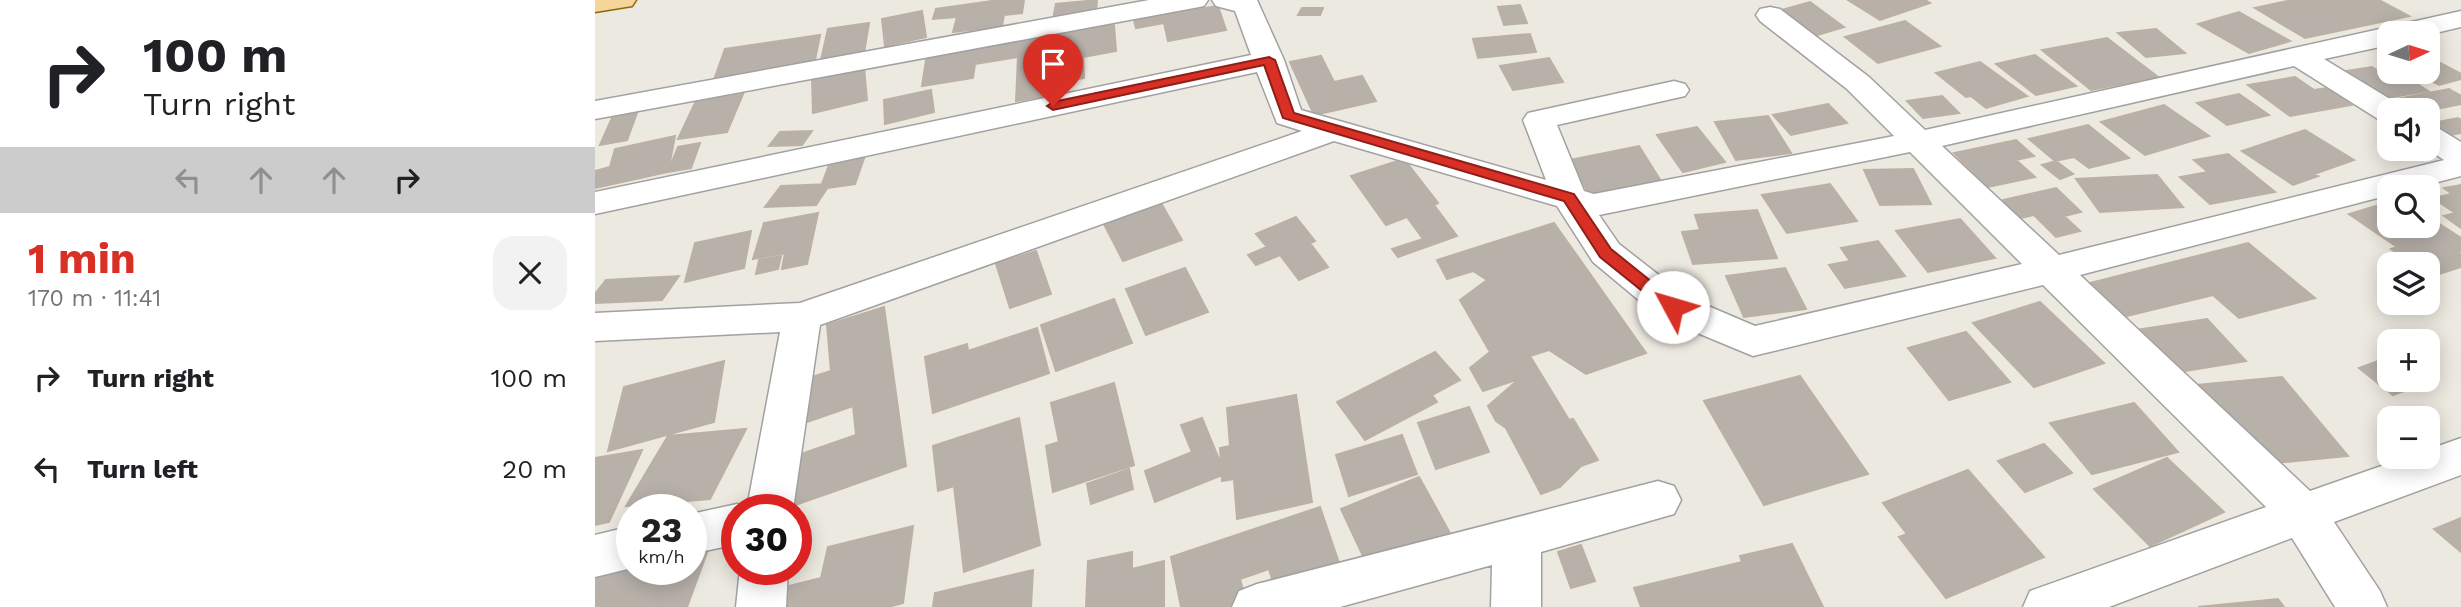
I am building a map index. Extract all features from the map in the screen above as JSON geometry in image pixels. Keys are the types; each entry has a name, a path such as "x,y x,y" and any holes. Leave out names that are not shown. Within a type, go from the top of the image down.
{"main road":[{"path":"595,4 622,0"}],"street":[{"path":"595,110 1194,0"},
{"path":"1226,0 1247,6 1288,116"},
{"path":"1770,15 1858,83 2302,513 2362,607"},
{"path":"2440,24 2461,19"},
{"path":"1288,116 1594,205 1919,141 2377,39"},
{"path":"2298,56 2377,105"},
{"path":"595,203 1269,60"},
{"path":"1674,90 1539,120 1569,197 1606,253 1673,307 1753,341 2051,270 2461,166"},
{"path":"1190,181 1288,116"},
{"path":"595,327 802,317 1333,131"},
{"path":"2440,143 2461,156"},
{"path":"772,494 802,317"},
{"path":"2048,607 2461,456"},
{"path":"1257,607 1658,500"},
{"path":"1516,607 1517,538"},
{"path":"595,556 616,551"},
{"path":"761,607 763,585"}],"building":[{"path":"999,0 1024,0 1022,13 1004,15 1002,26 953,32 957,17 933,19 936,9"},
{"path":"1097,0 1096,13 1053,19 1056,4"},
{"path":"1848,0 1925,0 1930,3 1880,20"},
{"path":"2292,0 2379,0 2409,16 2305,38 2255,8"},
{"path":"1810,2 1844,27 1811,37 1778,11"},
{"path":"1520,5 1527,23 1504,25 1498,7"},
{"path":"1218,6 1226,30 1168,41 1164,23 1136,28 1134,20"},
{"path":"1302,8 1323,8 1320,15 1298,15"},
{"path":"922,11 926,37 885,46 882,19"},
{"path":"2239,12 2290,41 2249,53 2198,24"},
{"path":"1905,21 1940,46 1878,63 1845,37"},
{"path":"869,23 864,53 821,60 828,29"},
{"path":"1114,25 1116,51 1083,57 1084,78 1062,82 1062,93 1016,101 1018,57 975,64 973,78 922,86 927,54"},
{"path":"2156,29 2185,53 2146,57 2118,33"},
{"path":"1530,34 1536,52 1478,58 1473,39"},
{"path":"820,35 815,60 714,80 725,49"},
{"path":"2107,38 2158,77 2091,90 2042,50"},
{"path":"2035,55 2076,86 2036,95 1996,64"},
{"path":"1321,56 1334,82 1362,76 1376,101 1314,115 1290,62"},
{"path":"1549,58 1563,82 1513,90 1500,66"},
{"path":"1980,62 2027,96 1986,108 1971,96 1966,97 1936,73"},
{"path":"2440,63 2461,74 2461,79 2439,85"},
{"path":"864,67 867,100 813,113 812,79"},
{"path":"2372,67 2377,70 2377,84 2417,84 2428,91 2387,98 2346,71"},
{"path":"2295,77 2314,90 2327,88 2351,105 2290,116 2248,85"},
{"path":"2449,89 2461,96 2461,104 2440,108 2440,98 2402,98"},
{"path":"931,90 934,112 885,124 884,100"},
{"path":"743,94 727,132 678,139 696,101"},
{"path":"2239,94 2269,115 2227,125 2197,103"},
{"path":"1942,96 1959,113 1923,118 1907,101"},
{"path":"1828,104 1847,123 1791,135 1773,115"},
{"path":"2164,105 2209,136 2145,155 2101,122"},
{"path":"637,113 627,140 600,145 612,118"},
{"path":"1768,116 1791,153 1736,160 1715,122"},
{"path":"2458,118 2461,120 2461,133 2451,135 2440,128 2440,122"},
{"path":"2088,125 2129,158 2089,168 2074,157 2055,161 2029,139"},
{"path":"1697,127 1725,162 1683,172 1657,135"},
{"path":"2305,130 2354,160 2314,174 2318,176 2293,185 2242,151"},
{"path":"812,131 802,145 769,146 780,132"},
{"path":"675,136 668,172 595,188 595,171 610,167 615,149"},
{"path":"2016,140 2034,156 2016,160 2035,177 1988,187 1954,153"},
{"path":"700,143 691,168 668,172 678,147"},
{"path":"1639,146 1664,186 1593,201 1570,160"},
{"path":"867,150 855,184 820,189 833,155"},
{"path":"2228,154 2275,192 2210,204 2180,177 2208,172 2194,160"},
{"path":"1404,159 1438,203 1434,205 1457,236 1398,257 1392,249 1423,239 1407,217 1386,225 1351,176"},
{"path":"2056,161 2073,174 2060,179 2042,165"},
{"path":"1913,169 1931,204 1880,205 1864,170"},
{"path":"2157,175 2183,207 2100,212 2076,179"},
{"path":"830,184 816,205 765,207 781,186"},
{"path":"1830,184 1857,221 1787,233 1762,195"},
{"path":"2461,185 2461,228 2444,216 2455,213 2440,203 2440,197 2452,194 2444,188"},
{"path":"2056,188 2081,212 2064,216 2080,231 2056,237 2034,215 2021,218 2003,200"},
{"path":"1161,203 1182,240 1123,261 1103,222"},
{"path":"2377,206 2377,233 2349,214"},
{"path":"1757,210 1777,258 1693,264 1682,232 1700,230 1695,215"},
{"path":"818,213 807,264 782,269 785,253 753,259 764,223"},
{"path":"1296,217 1315,241 1310,243 1328,267 1299,280 1280,255 1256,265 1248,255 1267,247 1256,234"},
{"path":"1960,219 1995,258 1928,272 1896,231"},
{"path":"1554,223 1646,353 1586,374 1549,350 1530,356 1569,420 1573,419 1598,460 1581,466 1560,487 1541,494 1506,428 1496,421 1488,406 1519,379 1483,391 1470,368 1490,352 1460,300 1487,280 1473,271 1447,279 1437,260"},
{"path":"2440,224 2461,238 2461,251 2458,252 2461,255 2461,267 2440,274 2440,252 2395,252 2391,249 2397,247 2384,238 2440,238"},
{"path":"751,231 744,268 685,282 695,243"},
{"path":"1878,241 1905,276 1845,288 1829,265 1850,261 1841,248"},
{"path":"2248,243 2315,298 2239,318 2213,295 2119,318 2086,284"},
{"path":"1036,251 1051,294 1010,308 996,264"},
{"path":"781,256 778,269 756,274 759,260"},
{"path":"1185,268 1208,312 1146,335 1126,289"},
{"path":"1785,268 1806,309 1744,317 1726,276"},
{"path":"679,276 662,300 595,303 595,294 606,280"},
{"path":"1114,299 1132,343 1056,371 1041,325"},
{"path":"2040,302 2104,363 2034,387 1973,323"},
{"path":"884,307 906,466 812,499 812,494 783,494 781,461 856,435 853,406 798,425 796,382 831,371 827,325"},
{"path":"2207,319 2246,361 2167,374 2130,331"},
{"path":"1037,328 1049,373 933,413 925,357 967,344 968,351"},
{"path":"1966,332 2010,382 1949,400 1908,348"},
{"path":"1435,352 1460,380 1432,395 1437,402 1365,440 1337,402"},
{"path":"724,361 714,422 608,451 624,387"},
{"path":"2377,361 2377,382 2359,368"},
{"path":"1800,376 1868,474 1764,505 1704,401"},
{"path":"2282,377 2348,456 2255,465 2195,385"},
{"path":"1114,383 1134,465 1053,492 1046,446 1059,442 1051,403"},
{"path":"1296,395 1312,502 1237,519 1234,479 1222,481 1220,448 1230,446 1227,408"},
{"path":"2134,403 2178,452 2092,474 2050,423"},
{"path":"1469,407 1489,452 1436,469 1418,423"},
{"path":"1019,418 1040,545 964,572 954,486 938,491 933,446"},
{"path":"1202,418 1225,474 1155,502 1145,471 1192,452 1181,425"},
{"path":"746,429 710,499 707,499 707,494 633,494 668,436"},
{"path":"1402,435 1417,474 1349,496 1336,455"},
{"path":"2044,444 2072,473 2025,492 1998,461"},
{"path":"642,450 622,494 616,494 616,507 609,522 595,525 595,458"},
{"path":"2167,458 2224,512 2150,546 2094,489"},
{"path":"1129,469 1133,489 1091,504 1087,484"},
{"path":"1968,470 2044,557 1946,598 1899,537 1907,534 1883,503"},
{"path":"1419,477 1451,535 1370,571 1341,509"},
{"path":"1320,507 1340,566 1275,589 1269,569 1240,579 1247,605 1242,607 1181,607 1171,557"},
{"path":"2461,518 2461,552 2434,529"},
{"path":"913,526 903,603 888,607 743,607 745,597 793,585 812,585 812,580 821,578 828,547"},
{"path":"1792,544 1823,607 1641,607 1634,588 1742,562 1740,556"},
{"path":"1581,545 1595,581 1571,588 1558,552"},
{"path":"1132,552 1132,569 1164,561 1164,607 1086,607 1088,561"},
{"path":"616,565 616,585 695,585 687,607 595,607 595,569"},
{"path":"1033,570 1031,607 933,607 935,593"},
{"path":"2278,599 2284,607 2198,607"}],"route":[{"path":"1053,106 1269,60 1288,116 1569,197 1606,253 1673,307"}]}
